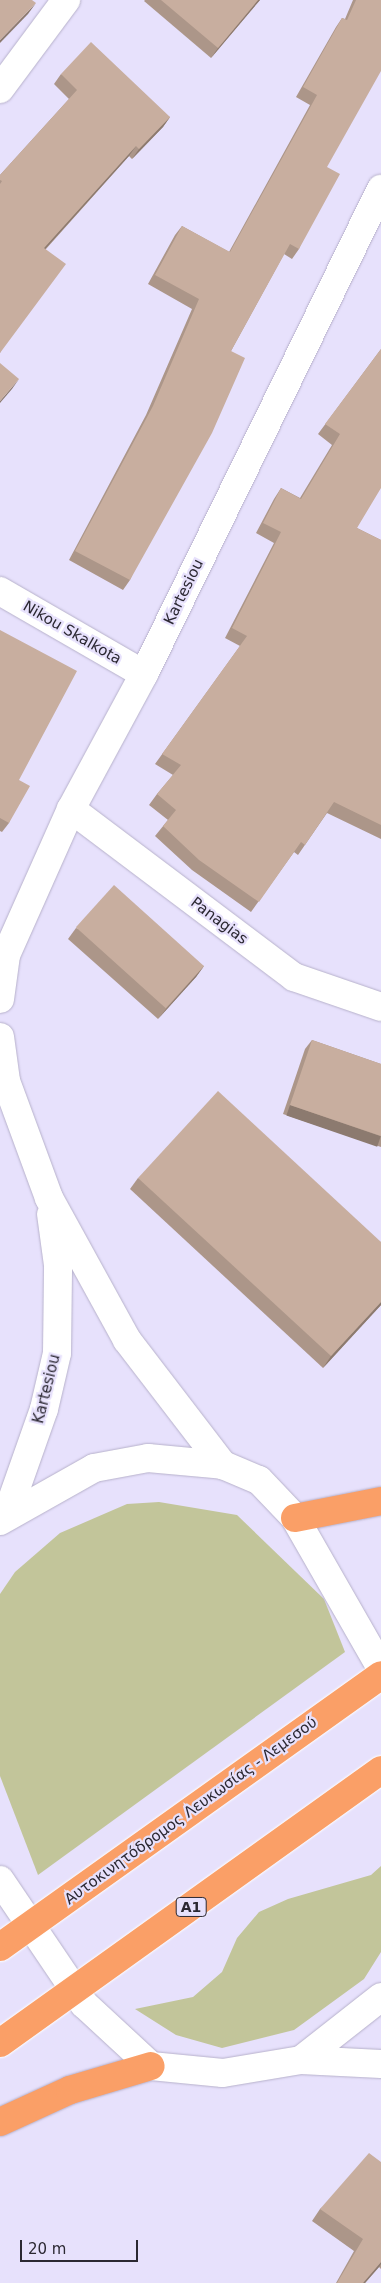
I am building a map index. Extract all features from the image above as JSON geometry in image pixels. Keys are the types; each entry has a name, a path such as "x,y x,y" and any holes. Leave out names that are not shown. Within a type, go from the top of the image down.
{"highway":[{"path":"295,1518 381,1501"},
{"name":"Αυτοκινητόδρομος Λευκωσίας - Λεμεσού","path":"0,1947 381,1675"},
{"name":"A1","path":"0,2043 381,1770"},
{"path":"0,2122 70,2090 151,2066"}],"street":[{"path":"0,89 66,0"},
{"name":"Kartesiou","path":"0,999 6,956 72,809 144,674 381,189"},
{"name":"Nikou Skalkota","path":"0,592 144,674"},
{"name":"Panagias","path":"72,809 294,977 381,1007"},
{"name":"Kartesiou","path":"0,1037 6,1081 49,1198 127,1340 223,1465"},
{"name":"Kartesiou","path":"4,1518 44,1409 57,1353 58,1264 49,1198"},
{"path":"4,1518 94,1468 148,1458 223,1465 259,1480 295,1518 381,1668"},
{"path":"0,1880 84,2004 151,2066 223,2073 301,2060 381,2064"},
{"path":"301,2060 381,1997"}],"green space":[{"path":"159,1502 237,1515 324,1599 345,1652 38,1875 0,1776 0,1594 15,1572 60,1533 127,1504"},
{"path":"381,1866 381,1952 364,1979 294,2030 222,2048 176,2035 135,2009 193,1997 222,1972 237,1938 259,1912 288,1899 371,1875"}],"building":[{"path":"0,0 32,0 36,3 0,40"},
{"path":"161,0 258,0 218,48"},
{"path":"356,0 381,0 381,71 327,167 340,174 299,249 290,244 231,351 245,358 212,433 130,580 75,551 153,406 199,299 155,275 182,226 230,252 317,95 303,87 342,18 347,20"},
{"path":"91,42 170,117 139,149 136,146 44,248 66,264 0,353 0,184 2,181 0,180 0,175 77,90 61,74"},
{"path":"381,349 381,488 357,528 381,540 381,825 334,802 305,845 301,842 259,902 199,860 163,826 176,810 157,794 181,765 162,754 247,636 232,628 281,532 263,523 281,488 301,499 340,434 325,424"},
{"path":"0,363 19,379 0,401"},
{"path":"0,630 77,671 19,780 30,786 9,823 0,818"},
{"path":"114,885 204,966 166,1008 76,927"},
{"path":"312,1040 381,1064 381,1136 290,1105"},
{"path":"218,1091 381,1242 381,1302 331,1356 138,1178"},
{"path":"369,2153 381,2162 381,2262 363,2283 337,2283 363,2239 320,2209"}]}
